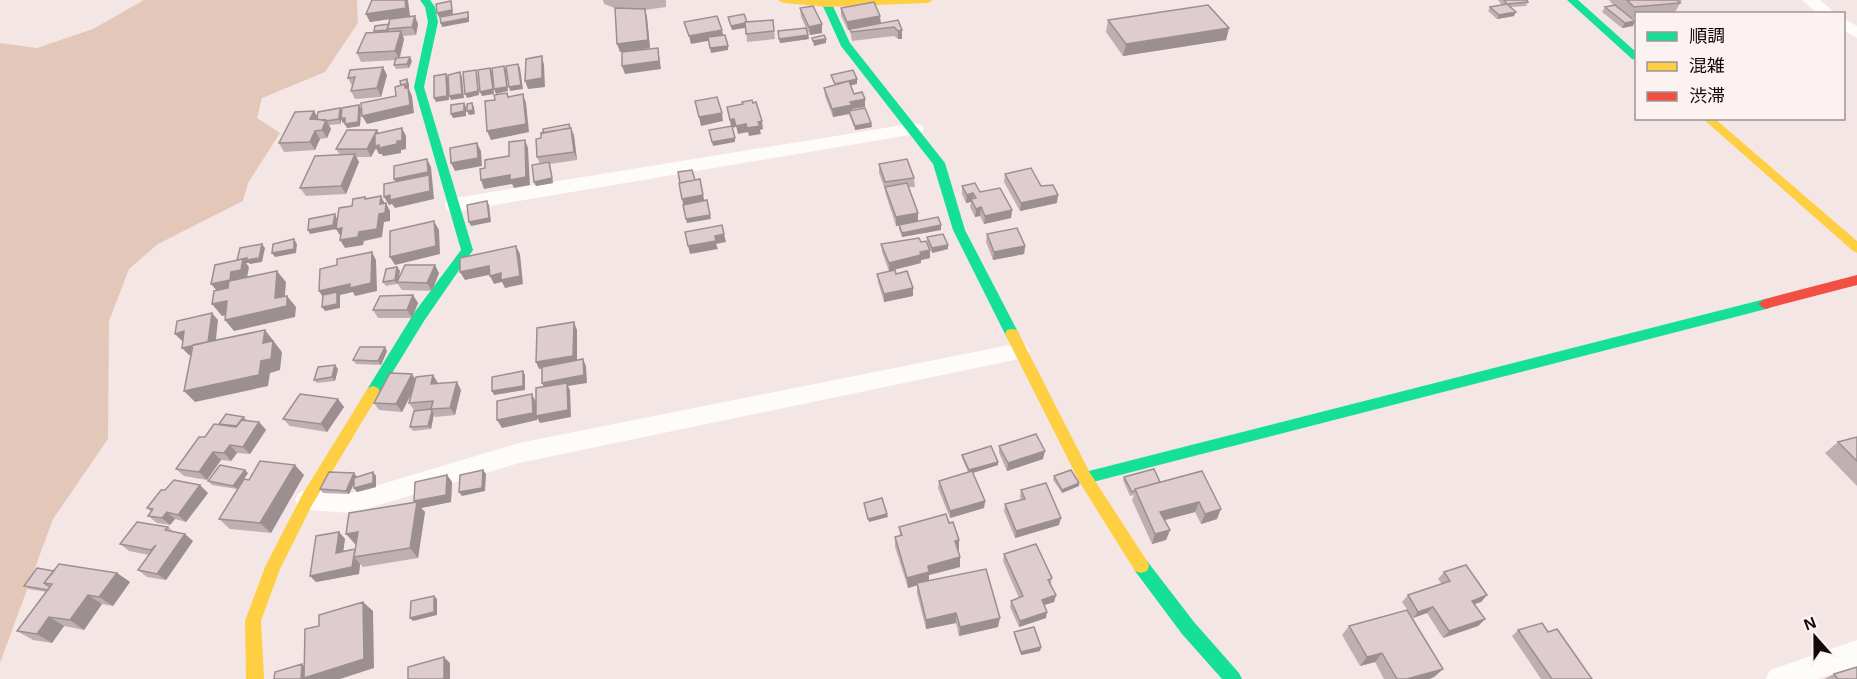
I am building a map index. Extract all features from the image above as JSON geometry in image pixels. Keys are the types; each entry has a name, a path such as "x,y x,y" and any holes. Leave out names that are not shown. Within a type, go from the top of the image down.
{"main road":[{"path":"255,679 253,621 273,567 307,500 420,317 467,250 419,87 433,22 430,7 425,0"},
{"path":"783,0 826,4 928,0"},
{"path":"1572,0 1635,56"},
{"path":"826,4 845,44 915,129 939,163 958,230 1085,478 1145,572 1188,628 1233,679"},
{"path":"1709,120 1857,248"},
{"path":"1085,478 1857,280"}],"street":[{"path":"1810,0 1826,12"},
{"path":"454,205 915,129"},
{"path":"307,500 352,503 519,453 1019,351"},
{"path":"1779,679 1807,675 1857,653"}],"shaded area":[{"path":"144,0 357,0 358,23 325,72 262,98 257,118 280,133 248,183 243,201 158,244 129,269 109,321 108,439 53,519 0,663 0,43 37,48 93,29"}],"building":[{"path":"372,0 405,0 406,8 366,14"},
{"path":"1504,0 1527,0 1528,2 1507,4"},
{"path":"1627,0 1677,0 1680,3 1634,7"},
{"path":"451,1 452,10 437,13 436,4"},
{"path":"874,2 880,16 847,22 841,8"},
{"path":"1507,4 1516,12 1499,15 1490,7"},
{"path":"1208,5 1229,28 1126,44 1108,20"},
{"path":"1615,5 1635,21 1625,23 1605,7"},
{"path":"813,6 822,24 809,27 800,8"},
{"path":"615,8 645,9 648,40 617,44"},
{"path":"468,12 468,18 441,23 440,17"},
{"path":"744,14 747,22 731,26 728,17"},
{"path":"415,16 412,27 387,29 390,19"},
{"path":"717,16 722,30 689,36 684,22"},
{"path":"773,20 774,31 746,34 745,22"},
{"path":"898,20 902,30 898,31 894,27 851,32 850,29"},
{"path":"389,24 388,30 374,31 375,26"},
{"path":"806,28 808,35 779,39 778,31"},
{"path":"401,31 395,51 357,53 366,33"},
{"path":"725,35 728,46 710,48 708,37"},
{"path":"824,35 826,39 813,41 812,38"},
{"path":"658,48 659,61 622,66 622,52"},
{"path":"542,56 542,78 525,81 526,59"},
{"path":"410,57 407,64 394,65 396,58"},
{"path":"518,64 521,85 509,87 506,66"},
{"path":"504,66 507,87 494,89 492,68"},
{"path":"383,67 377,88 351,91 355,77 348,78 350,70"},
{"path":"490,68 493,89 480,92 478,70"},
{"path":"476,70 478,91 465,94 463,72"},
{"path":"853,70 857,79 835,84 831,75"},
{"path":"460,72 462,94 449,96 448,75"},
{"path":"446,74 447,96 434,98 434,76"},
{"path":"407,79 407,87 405,84 401,85 400,81"},
{"path":"849,81 854,94 862,92 865,99 850,102 852,105 832,109 824,88"},
{"path":"405,84 405,88 408,88 410,105 362,116 361,103 396,96 395,87"},
{"path":"507,93 508,97 523,94 526,124 487,131 485,101 495,100 494,95"},
{"path":"717,97 722,113 699,117 695,101"},
{"path":"752,100 753,103 756,102 762,121 758,122 760,126 747,128 746,124 736,126 734,119 730,120 727,107"},
{"path":"464,103 464,111 451,114 451,105"},
{"path":"472,103 473,110 467,111 467,104"},
{"path":"359,105 358,122 345,124 345,118 341,118 342,108"},
{"path":"340,108 339,119 326,121 317,119 318,112"},
{"path":"865,108 871,123 855,126 849,111"},
{"path":"314,111 310,119 326,120 322,130 315,131 310,142 279,143 295,112"},
{"path":"569,124 570,128 543,133 543,129"},
{"path":"732,126 735,138 712,142 709,130"},
{"path":"402,128 402,141 379,148 379,145 375,146 375,134"},
{"path":"571,128 574,152 537,157 536,139 541,138 541,133"},
{"path":"347,130 377,130 367,149 336,149"},
{"path":"525,140 526,177 510,180 510,175 481,180 480,169 485,168 485,160 509,156 509,142"},
{"path":"477,143 478,158 451,163 450,148"},
{"path":"355,154 341,186 300,188 315,156"},
{"path":"427,159 428,172 394,179 394,166"},
{"path":"907,159 914,178 885,182 879,164"},
{"path":"549,162 552,178 534,182 532,165"},
{"path":"1031,168 1041,186 1053,185 1058,195 1021,203 1005,174"},
{"path":"692,170 695,180 680,183 678,172"},
{"path":"429,175 430,191 390,200 390,195 384,197 384,184"},
{"path":"700,179 703,195 682,199 679,183"},
{"path":"907,183 918,213 896,217 885,187"},
{"path":"975,183 980,192 1000,188 1012,210 985,216 981,207 976,209 971,199 976,198 973,193 967,195 962,186"},
{"path":"381,196 380,204 386,203 385,213 379,214 377,229 359,232 358,237 340,240 342,228 336,229 339,208 352,206 353,199"},
{"path":"707,200 710,215 686,219 683,205"},
{"path":"487,201 489,218 469,222 467,205"},
{"path":"335,214 333,225 308,230 309,219"},
{"path":"938,217 941,225 902,233 899,225"},
{"path":"434,221 436,246 390,257 390,231"},
{"path":"722,225 724,234 715,236 716,241 688,246 685,232"},
{"path":"1017,228 1025,246 994,252 987,234"},
{"path":"943,234 948,245 932,248 927,237"},
{"path":"919,238 921,242 926,241 930,250 920,252 921,255 889,263 881,244"},
{"path":"294,239 294,249 272,253 273,244"},
{"path":"262,244 259,258 237,260 240,248"},
{"path":"516,246 520,276 501,280 501,273 490,276 489,266 460,272 460,258"},
{"path":"372,252 371,283 350,288 350,284 319,291 320,269 337,265 337,259"},
{"path":"243,259 241,270 231,272 230,280 211,284 215,265"},
{"path":"405,265 435,265 427,283 397,282"},
{"path":"397,267 395,280 383,282 386,269"},
{"path":"895,270 896,274 907,271 913,288 884,294 877,274"},
{"path":"277,271 275,298 287,296 287,306 225,320 227,301 212,304 214,291 228,288 229,281"},
{"path":"337,292 337,304 322,307 323,295"},
{"path":"413,295 407,310 373,310 380,296"},
{"path":"212,313 208,342 182,348 184,331 175,334 177,321"},
{"path":"574,322 573,356 536,362 537,328"},
{"path":"265,330 263,343 273,341 271,359 261,361 259,375 184,391 193,345"},
{"path":"360,347 385,347 378,361 353,360"},
{"path":"583,359 584,375 542,383 542,367"},
{"path":"335,365 332,377 314,380 318,367"},
{"path":"523,371 523,386 492,391 492,377"},
{"path":"390,373 412,374 396,404 374,403"},
{"path":"433,375 431,384 457,382 450,408 431,409 433,401 409,403 416,377"},
{"path":"567,383 568,410 536,416 536,388"},
{"path":"300,394 338,399 321,424 283,419"},
{"path":"532,394 533,413 497,420 497,401"},
{"path":"431,409 428,426 410,427 414,411"},
{"path":"226,414 244,417 237,426 219,424"},
{"path":"241,420 259,422 243,447 230,445 224,453 213,452 199,472 176,469 199,437 205,437 214,424 236,427"},
{"path":"1036,434 1045,451 1008,463 999,446"},
{"path":"1857,437 1857,461 1838,442"},
{"path":"991,446 998,462 969,470 962,455"},
{"path":"260,461 295,465 260,523 219,519 244,479 249,480"},
{"path":"220,465 245,470 233,486 208,481"},
{"path":"1154,469 1160,482 1135,489 1132,492 1124,477"},
{"path":"483,470 482,488 459,492 460,475"},
{"path":"1071,470 1079,483 1062,490 1054,476"},
{"path":"972,471 985,501 950,511 939,481"},
{"path":"1202,471 1221,509 1205,514 1199,502 1160,512 1170,530 1155,534 1135,489"},
{"path":"329,472 354,473 346,491 320,489"},
{"path":"373,472 373,483 354,488 354,478"},
{"path":"447,475 446,495 414,501 415,482"},
{"path":"174,480 200,485 178,515 167,512 162,518 148,516 153,509 147,508 161,490 165,490"},
{"path":"1046,483 1061,518 1016,531 1005,504 1025,499 1021,490"},
{"path":"882,498 887,514 868,519 864,503"},
{"path":"417,502 410,548 354,557 358,532 346,534 349,513"},
{"path":"946,514 949,523 953,522 959,540 955,541 960,557 928,566 929,572 907,578 895,537 902,535 899,527"},
{"path":"137,522 168,527 165,530 185,534 157,574 138,570 156,545 151,550 120,544"},
{"path":"339,532 336,553 355,549 352,567 310,576 316,536"},
{"path":"1036,544 1052,578 1048,580 1056,595 1042,600 1047,612 1020,621 1011,601 1023,596 1004,554"},
{"path":"59,564 117,573 99,597 88,595 70,620 49,617 37,634 17,631 52,584 44,583"},
{"path":"1466,565 1487,595 1472,601 1485,619 1449,631 1433,607 1418,612 1408,595 1450,581 1444,572"},
{"path":"37,568 54,571 44,583 50,587 48,590 24,586"},
{"path":"986,569 1000,618 960,627 956,613 926,620 917,583"},
{"path":"434,596 434,612 410,618 411,601"},
{"path":"363,602 364,659 304,678 305,629 319,626 319,615"},
{"path":"1407,610 1443,669 1407,679 1397,679 1382,653 1367,657 1349,626"},
{"path":"1542,623 1548,632 1557,629 1592,679 1552,679 1518,630"},
{"path":"1034,627 1041,647 1021,652 1014,632"},
{"path":"444,657 444,679 408,679 408,667"},
{"path":"302,664 301,679 274,679 275,672"},
{"path":"1857,667 1857,679 1838,679 1834,674"}],"traffic: fast":[{"path":"373,392 419,317 467,250 419,87 433,22 430,7 425,0"},
{"path":"1572,0 1635,56"},
{"path":"827,4 845,44 939,163 959,230 1012,334"},
{"path":"1085,478 1765,304"},
{"path":"1141,566 1188,628 1233,679"}],"traffic: slow":[{"path":"783,0 827,4 928,0"},
{"path":"1709,120 1857,248"},
{"path":"1012,334 1085,478 1141,566"},
{"path":"255,679 253,621 273,567 307,500 373,392"}],"traffic: jam":[{"path":"1765,304 1857,280"}]}
